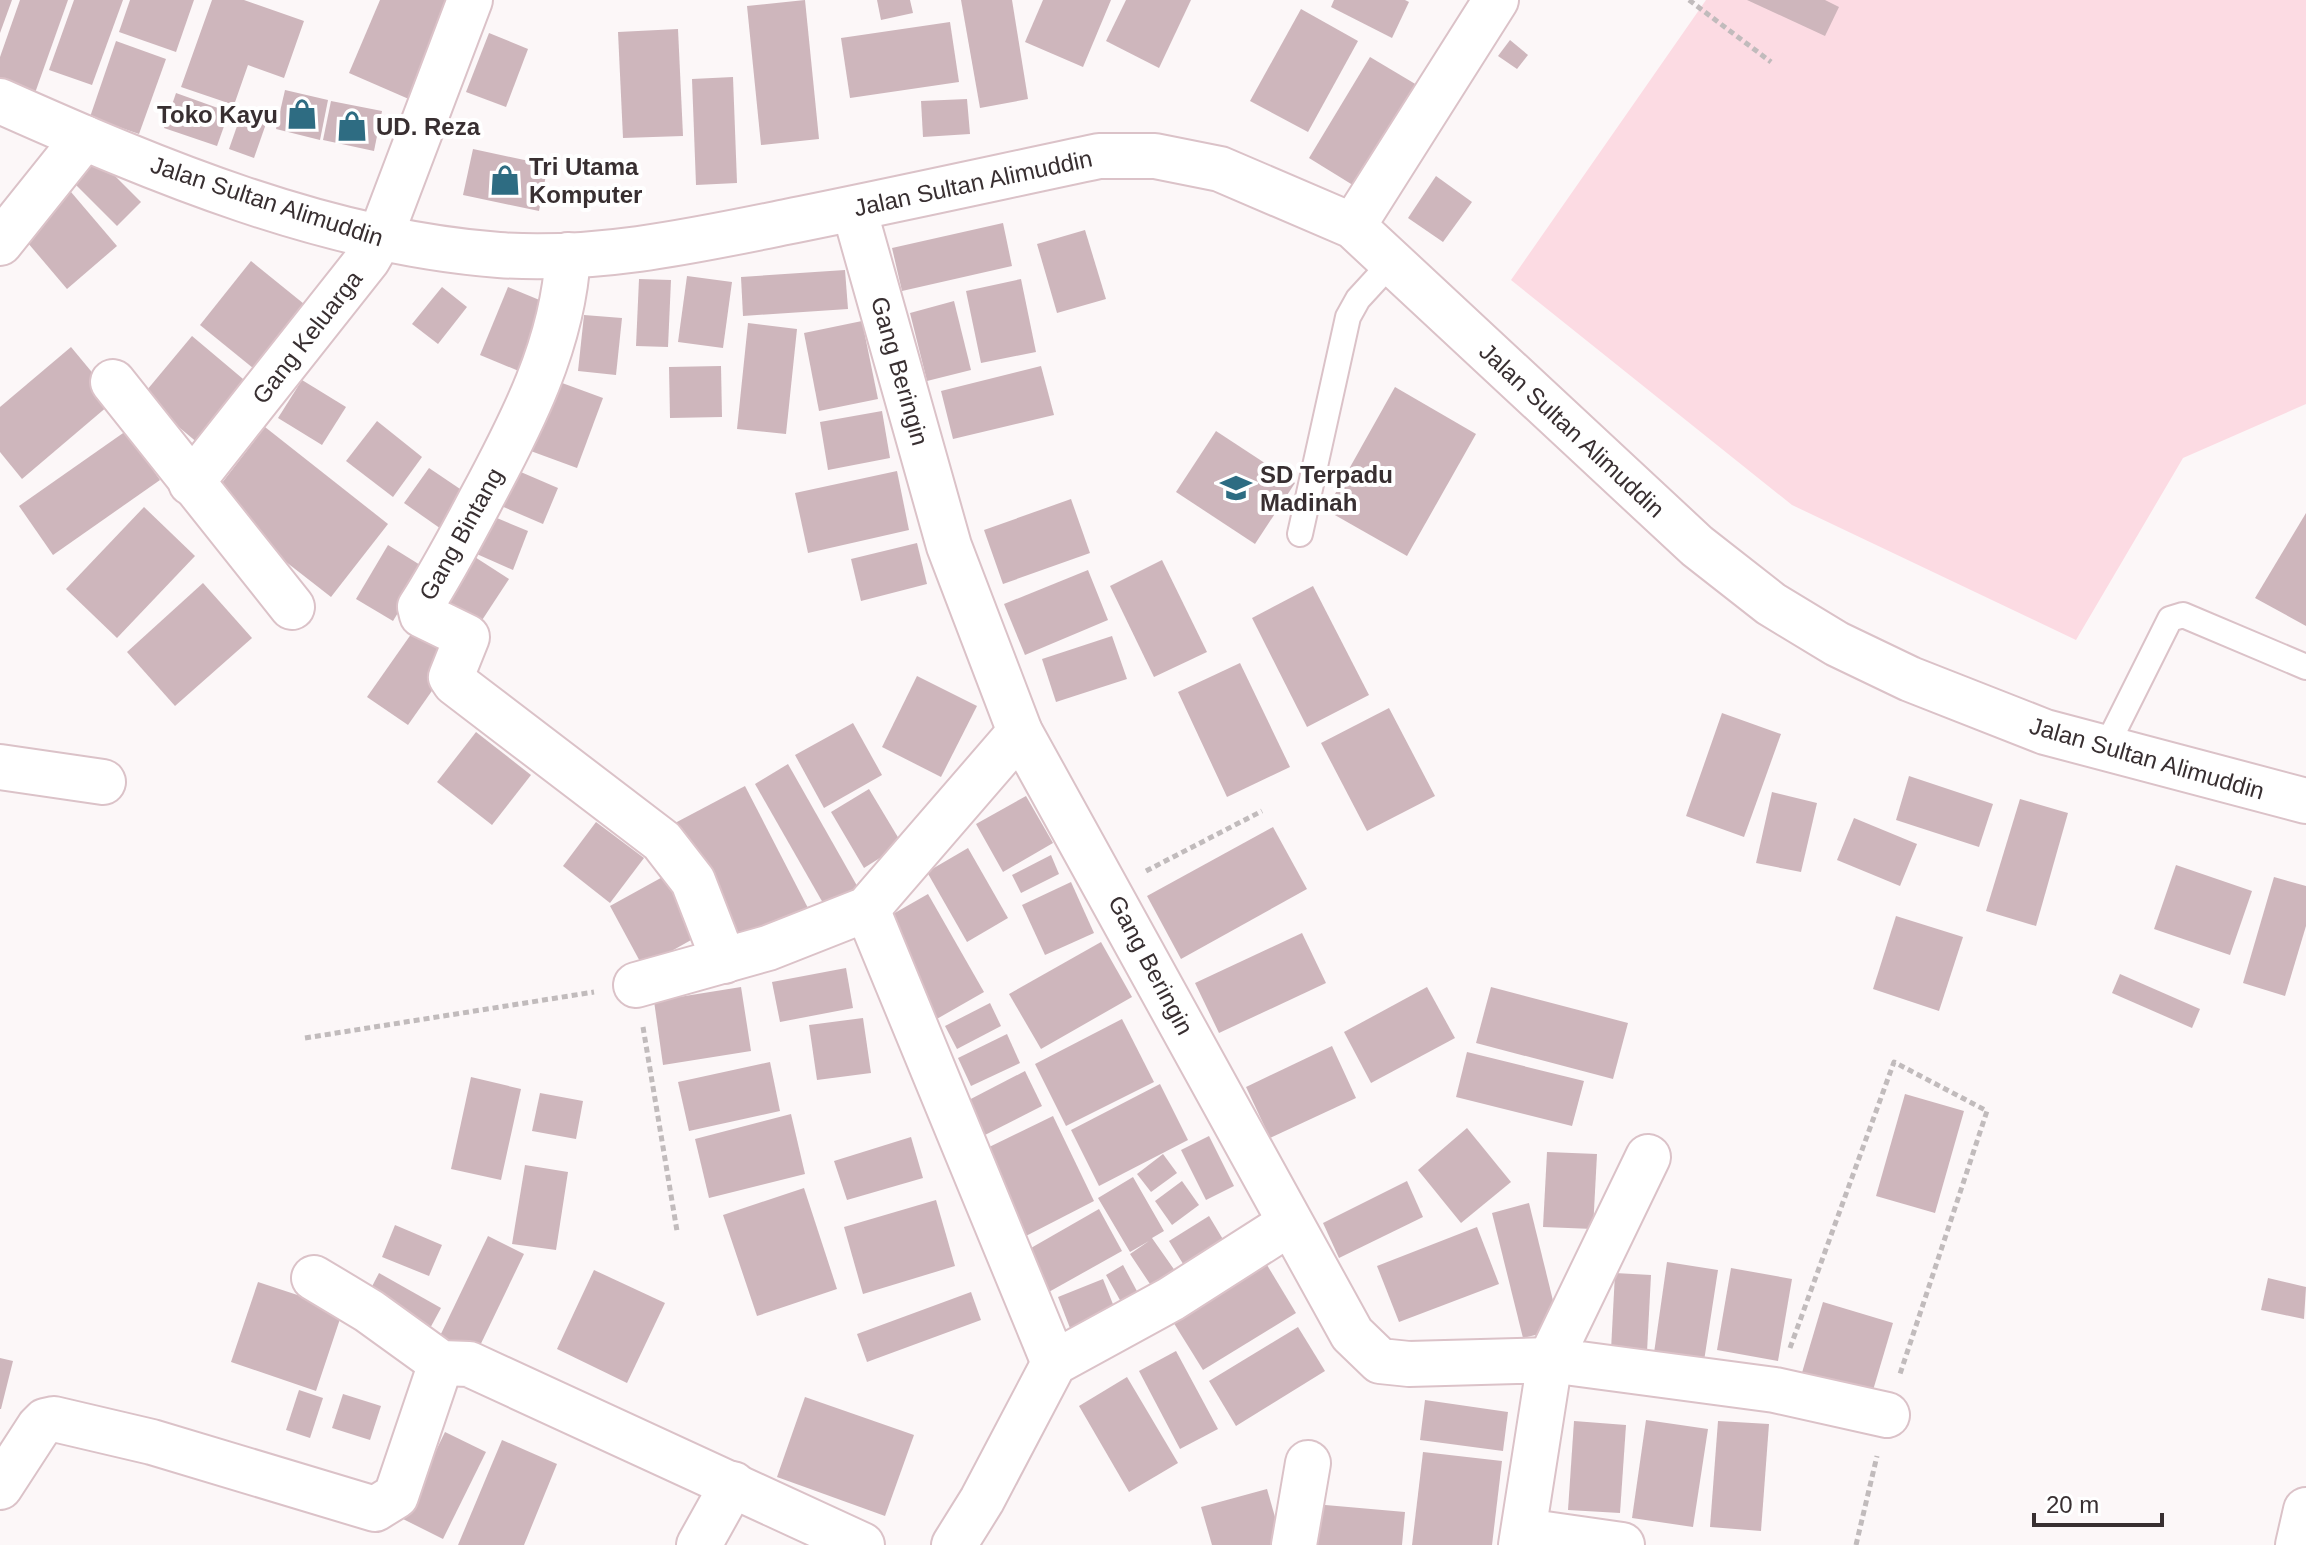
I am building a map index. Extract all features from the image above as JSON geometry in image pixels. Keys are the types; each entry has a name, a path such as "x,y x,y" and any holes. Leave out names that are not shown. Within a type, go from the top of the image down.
{"street":[{"name":"Gang Keluarga","path":"191,483 368,259 379,240 470,0"},
{"path":"1353,226 1496,0"},
{"name":"Jalan Sultan Alimuddin","path":"0,101 84,138 239,196 379,240 501,255 600,254 722,235 1099,156 1155,156 1220,169 1353,226 1697,546 1771,604 1837,644 1910,679 2045,732 2306,801"},
{"path":"0,243 84,138"},
{"name":"Gang Beringin","path":"854,209 949,546 1020,732 1110,890 1352,1334 1380,1361 1409,1364 1550,1360 1775,1390 1887,1415"},
{"name":"Gang Bintang","path":"568,255 566,294 545,365 522,421 420,607 422,615 467,637 451,677 455,683 662,841 693,881 724,961"},
{"path":"113,382 292,607"},
{"path":"636,985 768,948 867,909 1020,732"},
{"path":"0,767 103,782"},
{"path":"867,909 1054,1363"},
{"path":"1622,1545 1522,1538 1550,1360 1648,1157"},
{"path":"954,1545 1054,1363 1171,1299 1290,1223"},
{"path":"314,1278 369,1311 441,1363 469,1364 862,1545"},
{"path":"0,1487 39,1427 45,1421 54,1419 152,1442 375,1509 396,1496 441,1363"},
{"path":"1294,1545 1308,1463"},
{"path":"699,1545 733,1484"},
{"path":"2298,1545 2306,1510"}],"lane":[{"path":"1300,534 1348,317 1358,299 1392,262"},
{"path":"2105,749 2170,619 2183,615 2306,667"}],"path":[{"path":"1689,0 1771,62"},
{"path":"1110,890 1262,811"},
{"path":"305,1038 636,985 677,1231"},
{"path":"1775,1390 1894,1062 1987,1111 1887,1415 1856,1545"}],"shaded area":[{"path":"1706,0 2306,0 2306,404 2183,458 2076,640 1792,505 1511,280"}],"building":[{"path":"0,0 12,0 0,33"},
{"path":"20,0 68,0 35,93 0,81 0,57"},
{"path":"74,0 123,0 92,85 49,70"},
{"path":"130,0 194,0 176,52 119,32"},
{"path":"212,0 244,0 304,21 284,78 248,65 234,105 181,87"},
{"path":"380,0 454,0 411,100 349,73"},
{"path":"805,0 819,139 761,145 747,6"},
{"path":"877,0 910,0 913,13 881,20"},
{"path":"961,0 1012,0 1028,99 980,108"},
{"path":"1043,0 1111,0 1083,67 1025,42"},
{"path":"1126,0 1191,0 1159,68 1106,41"},
{"path":"1334,0 1409,2 1392,38 1331,7"},
{"path":"1747,0 1825,0 1839,7 1825,36"},
{"path":"1301,9 1358,41 1308,132 1250,101"},
{"path":"950,22 959,82 850,98 841,38"},
{"path":"678,29 683,136 623,138 618,32"},
{"path":"489,33 528,49 506,107 466,92"},
{"path":"1510,40 1528,55 1517,69 1498,56"},
{"path":"116,41 166,59 139,134 90,117"},
{"path":"1370,57 1417,85 1356,187 1309,158"},
{"path":"733,77 737,183 696,185 692,79"},
{"name":"Toko Kayu","path":"285,90 328,100 320,140 276,129"},
{"path":"176,93 229,112 217,146 164,128"},
{"path":"967,99 970,134 923,137 921,101"},
{"name":"UD. Reza","path":"331,101 382,111 374,151 323,140"},
{"path":"243,109 268,118 254,158 229,149"},
{"name":"Tri Utama Komputer","path":"473,149 548,165 539,211 463,195"},
{"path":"95,156 141,202 117,226 71,180"},
{"path":"1436,176 1472,202 1443,242 1408,218"},
{"path":"71,192 117,246 67,289 22,236"},
{"path":"1003,223 1012,266 902,291 892,248"},
{"path":"1085,230 1106,299 1057,313 1037,244"},
{"path":"251,261 309,308 258,372 200,325"},
{"path":"845,270 848,309 743,316 741,277"},
{"path":"687,276 732,282 723,348 678,342"},
{"path":"639,279 671,280 668,347 636,346"},
{"path":"1021,279 1036,352 981,363 966,291"},
{"path":"442,287 467,307 438,344 412,324"},
{"path":"508,287 554,306 526,374 480,355"},
{"path":"954,301 971,370 927,381 910,313"},
{"path":"584,315 622,318 616,375 578,371"},
{"path":"862,321 878,399 819,411 804,333"},
{"path":"748,323 797,329 786,434 737,429"},
{"path":"192,336 249,384 199,444 142,396"},
{"path":"71,347 115,400 22,479 0,452 0,407"},
{"path":"721,366 722,417 670,418 669,367"},
{"path":"1041,366 1054,415 953,439 941,391"},
{"path":"302,380 346,407 322,445 278,418"},
{"path":"554,380 603,398 577,468 528,450"},
{"path":"1395,387 1476,434 1407,556 1326,510"},
{"path":"882,411 890,458 828,470 820,422"},
{"path":"377,421 422,457 393,497 346,461"},
{"path":"265,427 388,524 331,597 208,501"},
{"path":"126,431 160,480 53,555 19,506"},
{"name":"SD Terpadu Madinah","path":"1216,431 1295,483 1255,544 1176,492"},
{"path":"507,466 558,488 543,524 492,502"},
{"path":"429,468 469,495 444,531 404,503"},
{"path":"897,471 909,530 808,553 795,493"},
{"path":"1071,499 1090,553 1003,584 984,530"},
{"path":"144,507 195,556 117,638 66,589"},
{"path":"485,513 528,531 513,570 470,551"},
{"path":"2306,513 2306,626 2255,598"},
{"path":"917,543 927,584 861,601 851,559"},
{"path":"388,545 425,568 393,621 356,599"},
{"path":"464,550 509,579 471,637 426,607"},
{"path":"1162,560 1207,652 1154,677 1110,586"},
{"path":"1088,570 1108,620 1025,655 1004,604"},
{"path":"203,583 252,638 175,706 127,652"},
{"path":"1313,586 1369,695 1307,727 1252,618"},
{"path":"414,630 455,658 408,725 367,697"},
{"path":"1112,636 1127,679 1056,702 1042,659"},
{"path":"1240,663 1290,767 1227,797 1178,692"},
{"path":"917,676 977,706 941,777 882,747"},
{"path":"1389,708 1435,796 1367,831 1321,743"},
{"path":"1722,713 1781,734 1744,837 1686,816"},
{"path":"853,723 882,775 824,808 795,755"},
{"path":"476,732 531,775 492,825 437,782"},
{"path":"788,764 860,891 827,910 755,784"},
{"path":"1909,776 1993,804 1979,847 1896,820"},
{"path":"745,786 809,910 740,947 675,823"},
{"path":"869,789 902,844 864,868 831,812"},
{"path":"1772,792 1817,803 1801,872 1756,863"},
{"path":"1026,796 1053,843 1003,872 976,824"},
{"path":"2020,799 2068,813 2036,926 1986,911"},
{"path":"1854,818 1917,844 1900,886 1837,860"},
{"path":"596,822 644,858 610,903 563,866"},
{"path":"1273,827 1307,889 1181,959 1147,896"},
{"path":"968,848 1008,918 967,942 927,872"},
{"path":"1051,855 1059,874 1021,893 1012,875"},
{"path":"2176,865 2252,891 2230,955 2154,929"},
{"path":"668,874 700,935 643,967 610,906"},
{"path":"2274,877 2306,886 2306,926 2285,996 2243,983"},
{"path":"1071,882 1094,933 1045,955 1022,905"},
{"path":"928,894 984,992 935,1020 879,922"},
{"path":"1896,916 1963,937 1939,1011 1873,989"},
{"path":"1302,933 1326,983 1219,1033 1195,983"},
{"path":"1101,942 1132,997 1041,1049 1009,994"},
{"path":"846,968 853,1008 780,1022 772,982"},
{"path":"2120,974 2200,1009 2192,1028 2112,993"},
{"path":"741,987 751,1051 663,1065 654,1001"},
{"path":"1427,987 1455,1038 1371,1083 1344,1032"},
{"path":"1491,987 1628,1023 1613,1079 1476,1043"},
{"path":"990,1003 1001,1026 957,1049 945,1026"},
{"path":"863,1018 871,1073 817,1080 809,1025"},
{"path":"1122,1019 1154,1082 1066,1126 1035,1064"},
{"path":"1007,1034 1020,1063 971,1086 958,1058"},
{"path":"1332,1046 1356,1098 1270,1138 1246,1087"},
{"path":"1467,1052 1584,1081 1572,1126 1456,1097"},
{"path":"770,1062 780,1111 689,1131 678,1082"},
{"path":"1025,1071 1042,1106 983,1136 965,1102"},
{"path":"471,1077 521,1089 501,1180 451,1169"},
{"path":"1160,1084 1188,1140 1099,1186 1071,1130"},
{"path":"540,1093 583,1101 576,1139 532,1131"},
{"path":"1905,1094 1964,1111 1935,1213 1876,1196"},
{"path":"791,1114 805,1174 709,1198 695,1139"},
{"path":"1053,1116 1094,1201 1024,1237 981,1151"},
{"path":"1467,1128 1511,1182 1461,1223 1418,1170"},
{"path":"1209,1136 1234,1186 1206,1200 1181,1150"},
{"path":"911,1137 923,1178 847,1200 834,1161"},
{"path":"1547,1152 1597,1154 1593,1229 1543,1227"},
{"path":"1163,1154 1177,1173 1151,1192 1137,1174"},
{"path":"525,1165 568,1172 556,1250 512,1244"},
{"path":"1133,1177 1164,1231 1152,1238 1185,1285 1162,1302 1130,1254 1149,1241 1130,1252 1098,1198"},
{"path":"1182,1181 1199,1205 1172,1225 1155,1201"},
{"path":"1407,1181 1423,1217 1339,1258 1323,1223"},
{"path":"804,1188 837,1289 757,1316 723,1215"},
{"path":"936,1200 955,1266 863,1294 844,1227"},
{"path":"1529,1203 1560,1329 1523,1338 1492,1213"},
{"path":"1099,1209 1122,1251 1047,1293 1024,1252"},
{"path":"1209,1216 1233,1256 1193,1280 1169,1241"},
{"path":"395,1225 442,1245 429,1276 382,1257"},
{"path":"1477,1227 1499,1284 1399,1322 1377,1266"},
{"path":"488,1236 524,1254 475,1356 439,1338"},
{"path":"1264,1260 1296,1313 1203,1370 1170,1317"},
{"path":"1667,1262 1718,1270 1704,1361 1654,1353"},
{"path":"1123,1265 1146,1308 1130,1318 1106,1275"},
{"path":"1731,1268 1792,1279 1778,1361 1717,1350"},
{"path":"594,1270 665,1303 627,1383 557,1349"},
{"path":"379,1273 441,1308 428,1332 366,1298"},
{"path":"1615,1273 1651,1275 1647,1352 1611,1350"},
{"path":"2268,1278 2306,1287 2304,1319 2261,1310"},
{"path":"1103,1279 1120,1322 1075,1341 1058,1297"},
{"path":"258,1282 343,1310 316,1391 231,1362"},
{"path":"971,1292 981,1320 867,1362 857,1334"},
{"path":"1823,1302 1893,1323 1871,1397 1801,1376"},
{"path":"1298,1327 1325,1371 1236,1426 1209,1381"},
{"path":"1176,1351 1218,1429 1180,1449 1139,1371"},
{"path":"0,1358 13,1361 1,1409 0,1409"},
{"path":"1127,1377 1178,1463 1129,1492 1079,1406"},
{"path":"299,1390 323,1398 310,1438 286,1430"},
{"path":"343,1394 381,1406 370,1440 332,1428"},
{"path":"805,1397 914,1435 885,1516 777,1477"},
{"path":"1425,1400 1508,1412 1503,1451 1420,1440"},
{"path":"1646,1420 1708,1429 1693,1527 1632,1518"},
{"path":"1574,1421 1626,1425 1620,1513 1568,1510"},
{"path":"1718,1421 1769,1424 1761,1531 1710,1527"},
{"path":"445,1432 486,1452 443,1539 403,1519"},
{"path":"502,1440 557,1464 524,1545 458,1545"},
{"path":"1423,1452 1502,1461 1492,1545 1412,1545"},
{"path":"1267,1489 1283,1545 1212,1545 1201,1507"},
{"path":"1314,1504 1405,1512 1402,1545 1311,1545"}],"place":[{"name":"Toko Kayu","path":"302,114"},
{"name":"UD. Reza","path":"352,126"},
{"name":"Tri Utama Komputer","path":"505,180"},
{"name":"SD Terpadu Madinah","path":"1236,488"}]}
